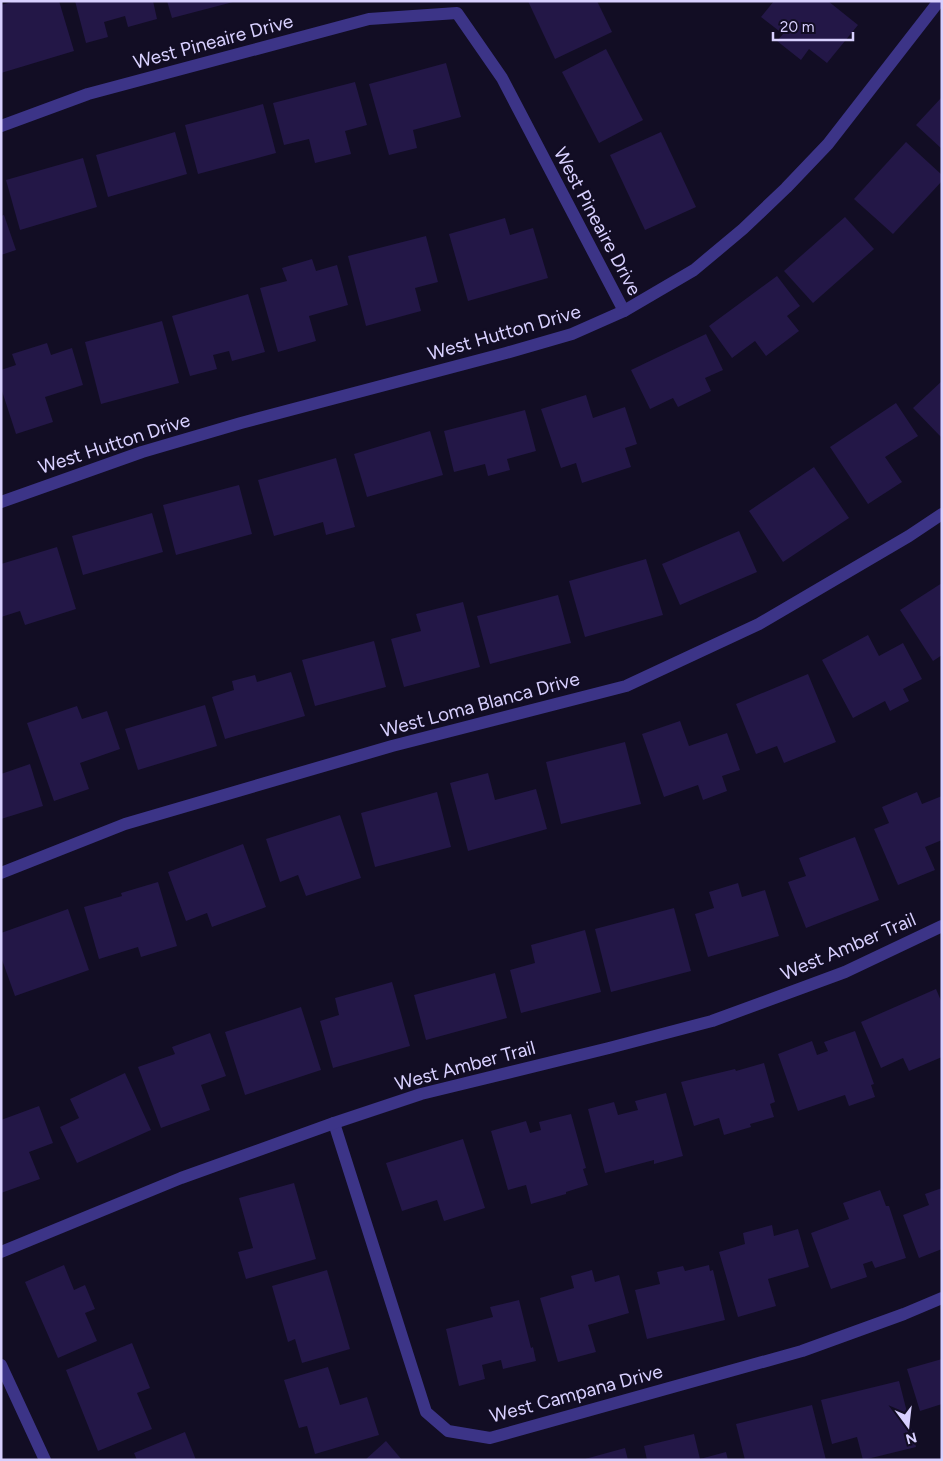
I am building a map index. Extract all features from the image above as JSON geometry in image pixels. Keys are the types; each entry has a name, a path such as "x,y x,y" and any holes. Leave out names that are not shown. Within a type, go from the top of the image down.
{"street":[{"name":"West Hutton Drive","path":"1,502 142,452 242,422 506,354 572,334 624,311 694,270 744,230 828,144 934,3"},
{"name":"West Pineaire Drive","path":"1,126 88,94 369,18 457,13 502,78 624,311"},
{"name":"West Loma Blanca Drive","path":"1,874 125,824 392,746 626,686 759,624 942,514"},
{"name":"West Amber Trail","path":"1,1252 181,1178 421,1094 599,1051 712,1021 845,972 942,926"},
{"name":"West Campana Drive","path":"334,1123 426,1412 448,1431 490,1438 802,1350 904,1314 942,1298"},
{"path":"1,1365 45,1460"}],"building":[{"path":"15,1 59,1 74,51 1,73 1,5"},
{"path":"75,1 153,1 157,19 128,27 125,16 104,22 108,37 86,43"},
{"path":"167,1 233,1 233,2 172,18"},
{"path":"528,1 597,1 612,32 555,59"},
{"path":"774,1 828,1 858,25 827,63 809,49 801,60 777,41 783,34 761,17"},
{"path":"606,49 643,120 599,143 562,72"},
{"path":"446,63 461,117 413,130 417,148 389,155 369,84"},
{"path":"355,82 367,125 345,131 351,154 315,163 309,139 284,145 273,103"},
{"path":"942,97 942,149 916,125"},
{"path":"263,104 276,153 198,174 185,125"},
{"path":"175,132 187,174 108,197 96,155"},
{"path":"661,132 696,207 645,230 610,155"},
{"path":"906,142 942,175 942,181 893,234 854,199"},
{"path":"83,158 97,207 20,230 6,180"},
{"path":"4,215 16,250 1,255 1,216"},
{"path":"845,217 874,249 813,303 784,271"},
{"path":"505,218 510,235 533,228 548,278 468,301 449,234"},
{"path":"426,236 438,282 415,288 421,311 366,326 348,256"},
{"path":"312,259 316,271 337,265 348,305 309,316 316,341 278,352 260,288 287,281 282,268"},
{"path":"777,276 800,306 787,316 799,331 766,356 755,341 732,358 709,326"},
{"path":"248,294 265,352 232,361 229,351 213,355 217,369 190,376 172,316"},
{"path":"162,321 179,383 101,404 85,342"},
{"path":"706,334 723,370 705,378 711,391 678,407 673,398 650,409 631,370"},
{"path":"47,343 51,355 72,348 83,385 45,397 53,422 16,434 1,388 1,370 16,365 12,354"},
{"path":"942,381 942,438 913,408"},
{"path":"586,395 593,418 625,407 637,444 625,448 631,467 582,483 576,463 561,468 541,409"},
{"path":"896,403 918,436 885,457 902,482 868,504 830,447"},
{"path":"525,410 536,451 507,459 510,470 488,476 485,464 454,472 444,431"},
{"path":"430,431 443,475 367,497 354,454"},
{"path":"336,458 355,527 326,535 323,522 274,536 258,480"},
{"path":"814,467 849,518 783,562 749,511"},
{"path":"239,485 252,534 176,555 163,505"},
{"path":"152,513 163,552 83,575 72,536"},
{"path":"739,531 757,572 680,605 662,564"},
{"path":"57,547 76,609 25,625 20,611 1,617 1,564"},
{"path":"646,559 663,615 585,637 569,581"},
{"path":"942,583 942,655 933,661 900,610"},
{"path":"558,595 571,643 490,664 477,616"},
{"path":"463,602 480,667 404,687 391,639 421,631 416,614"},
{"path":"868,635 879,656 903,643 922,679 903,689 909,701 890,711 885,701 853,718 822,660"},
{"path":"374,641 386,687 315,706 302,660"},
{"path":"291,672 305,716 225,739 212,697 234,690 232,681 255,675 257,682"},
{"path":"808,674 836,742 784,763 777,746 756,754 736,704"},
{"path":"205,705 217,746 138,770 125,729"},
{"path":"77,706 82,719 107,711 120,749 80,763 89,789 54,801 27,723"},
{"path":"680,721 689,746 727,733 740,770 722,776 727,791 703,800 698,785 664,797 642,734"},
{"path":"625,742 641,804 561,824 546,762"},
{"path":"30,764 43,806 1,819 1,774"},
{"path":"488,773 495,800 536,789 547,829 468,851 450,783"},
{"path":"437,792 451,847 375,867 361,813"},
{"path":"917,792 922,804 942,796 942,840 925,847 935,870 898,885 874,829 889,823 882,807"},
{"path":"340,815 361,878 306,896 298,875 280,882 266,839"},
{"path":"855,837 879,900 806,928 788,882 806,876 799,858"},
{"path":"243,844 266,907 212,927 207,913 186,921 168,872"},
{"path":"158,882 177,946 141,957 138,947 99,959 84,907 122,896 121,893"},
{"path":"738,883 742,897 765,890 779,936 708,957 695,914 714,908 709,892"},
{"path":"674,908 691,971 611,992 595,929"},
{"path":"68,909 89,970 15,996 1,957 1,933"},
{"path":"585,930 601,992 521,1013 510,970 535,963 531,945"},
{"path":"495,973 507,1018 426,1040 414,995"},
{"path":"392,982 410,1046 333,1068 320,1021 339,1015 335,998"},
{"path":"936,989 942,1003 942,1057 909,1071 903,1058 881,1068 861,1022"},
{"path":"301,1007 321,1070 245,1095 225,1032"},
{"path":"855,1031 874,1084 871,1085 875,1097 849,1106 845,1095 798,1111 778,1054 812,1041 817,1055 828,1051 824,1042"},
{"path":"210,1033 226,1076 201,1085 210,1110 161,1128 138,1067 175,1054 172,1047"},
{"path":"764,1063 775,1102 770,1104 774,1117 750,1124 751,1127 724,1135 719,1118 694,1126 681,1082 735,1069 736,1071"},
{"path":"125,1073 151,1130 77,1163 60,1127 79,1118 70,1099"},
{"path":"666,1093 683,1156 654,1164 654,1160 605,1173 588,1109 614,1102 618,1115 638,1110 635,1101"},
{"path":"39,1106 53,1143 29,1152 40,1179 1,1193 1,1120"},
{"path":"571,1114 586,1168 583,1169 588,1185 566,1192 566,1194 531,1204 526,1185 508,1190 491,1131 526,1121 530,1133 541,1130 539,1122"},
{"path":"463,1139 485,1208 444,1221 437,1200 402,1211 386,1163"},
{"path":"294,1183 316,1259 246,1279 238,1252 253,1248 239,1198"},
{"path":"942,1188 942,1249 919,1258 903,1215 929,1205 925,1194"},
{"path":"880,1190 886,1206 889,1206 906,1258 875,1268 872,1261 863,1264 867,1277 831,1289 811,1233 849,1219 843,1203"},
{"path":"772,1225 774,1236 798,1229 809,1267 768,1279 776,1306 738,1317 719,1252 745,1244 743,1233"},
{"path":"64,1265 74,1290 85,1285 95,1309 85,1313 97,1341 58,1358 25,1282"},
{"path":"709,1265 710,1271 713,1270 725,1320 647,1339 635,1290 660,1284 657,1272 683,1266 685,1271"},
{"path":"327,1270 350,1349 302,1363 295,1339 288,1342 272,1286"},
{"path":"592,1270 595,1282 619,1275 629,1313 588,1325 596,1352 558,1362 540,1298 574,1288 571,1276"},
{"path":"519,1300 536,1361 503,1369 501,1360 482,1365 485,1379 459,1386 446,1329 493,1317 490,1307"},
{"path":"132,1343 150,1388 137,1393 152,1429 98,1451 66,1370"},
{"path":"942,1359 942,1404 920,1411 907,1369"},
{"path":"328,1367 340,1405 367,1397 379,1435 315,1454 307,1426 299,1428 284,1380"},
{"path":"899,1381 916,1447 863,1460 857,1437 832,1444 821,1400"},
{"path":"812,1405 826,1460 745,1460 736,1424"},
{"path":"185,1432 196,1460 137,1460 134,1453"},
{"path":"694,1434 700,1459 726,1452 728,1460 647,1460 644,1446"},
{"path":"386,1441 402,1460 365,1460"},
{"path":"625,1448 628,1460 585,1460 585,1459"}]}
